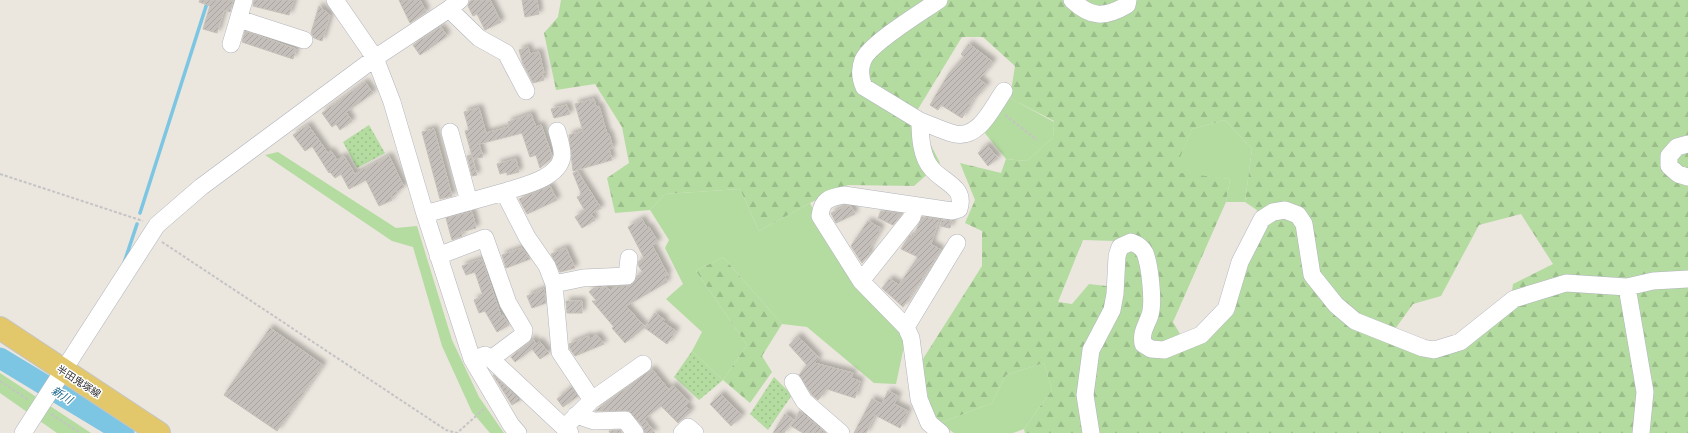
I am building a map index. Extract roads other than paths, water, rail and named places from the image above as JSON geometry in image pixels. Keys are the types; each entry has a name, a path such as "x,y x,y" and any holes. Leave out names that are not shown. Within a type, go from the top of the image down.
{"main road":[{"name":"半田鬼塚線","path":"0,328 63,373 159,433"}],"street":[{"path":"231,44 244,0"},
{"path":"335,0 375,58 392,102 438,256 472,359 495,400 518,433"},
{"path":"939,0 879,43 863,59 860,77 864,87 920,121 954,134 966,135 977,130 1004,91"},
{"path":"1072,0 1083,11 1101,15 1115,12 1127,5 1128,0"},
{"path":"23,433 154,230 201,187 375,58 454,5 479,38 506,53 526,92"},
{"path":"239,18 304,40"},
{"path":"920,121 920,134 925,158 931,169 958,192 961,201 958,209 952,211 844,195 830,197 821,206 820,216 826,229 861,281 906,327 911,338 919,400 929,423 941,433"},
{"path":"425,214 504,192 545,178 556,167 562,156 557,131"},
{"path":"450,132 469,202"},
{"path":"1688,144 1677,147 1669,156 1669,166 1678,174 1688,177"},
{"path":"504,192 527,237 547,266 554,284 560,352 592,400"},
{"path":"861,281 912,217 915,206"},
{"path":"1091,433 1085,395 1091,350 1112,310 1115,294 1117,256 1120,247 1131,242 1139,245 1145,253 1152,290 1150,314 1142,335 1143,344 1151,349 1164,350 1200,335 1226,309 1240,262 1262,219 1273,212 1285,210 1298,215 1304,224 1312,275 1336,305 1355,321 1422,348 1434,350 1460,342 1514,299 1566,283 1628,287 1652,281 1688,279"},
{"path":"438,256 485,238 508,303 524,330 523,335 491,359"},
{"path":"906,327 957,243"},
{"path":"554,284 583,278 627,276 629,258"},
{"path":"1628,287 1645,392 1641,433"},
{"path":"472,359 485,355 491,359 530,397 570,425 594,421 625,420 634,433"},
{"path":"570,425 592,400 643,364"},
{"path":"793,382 804,401 841,433"},
{"path":"682,433 688,428 695,433"}],"waterway":[{"path":"140,213 208,0"},
{"path":"124,263 137,224"},
{"name":"新川","path":"0,358 124,433"}]}
